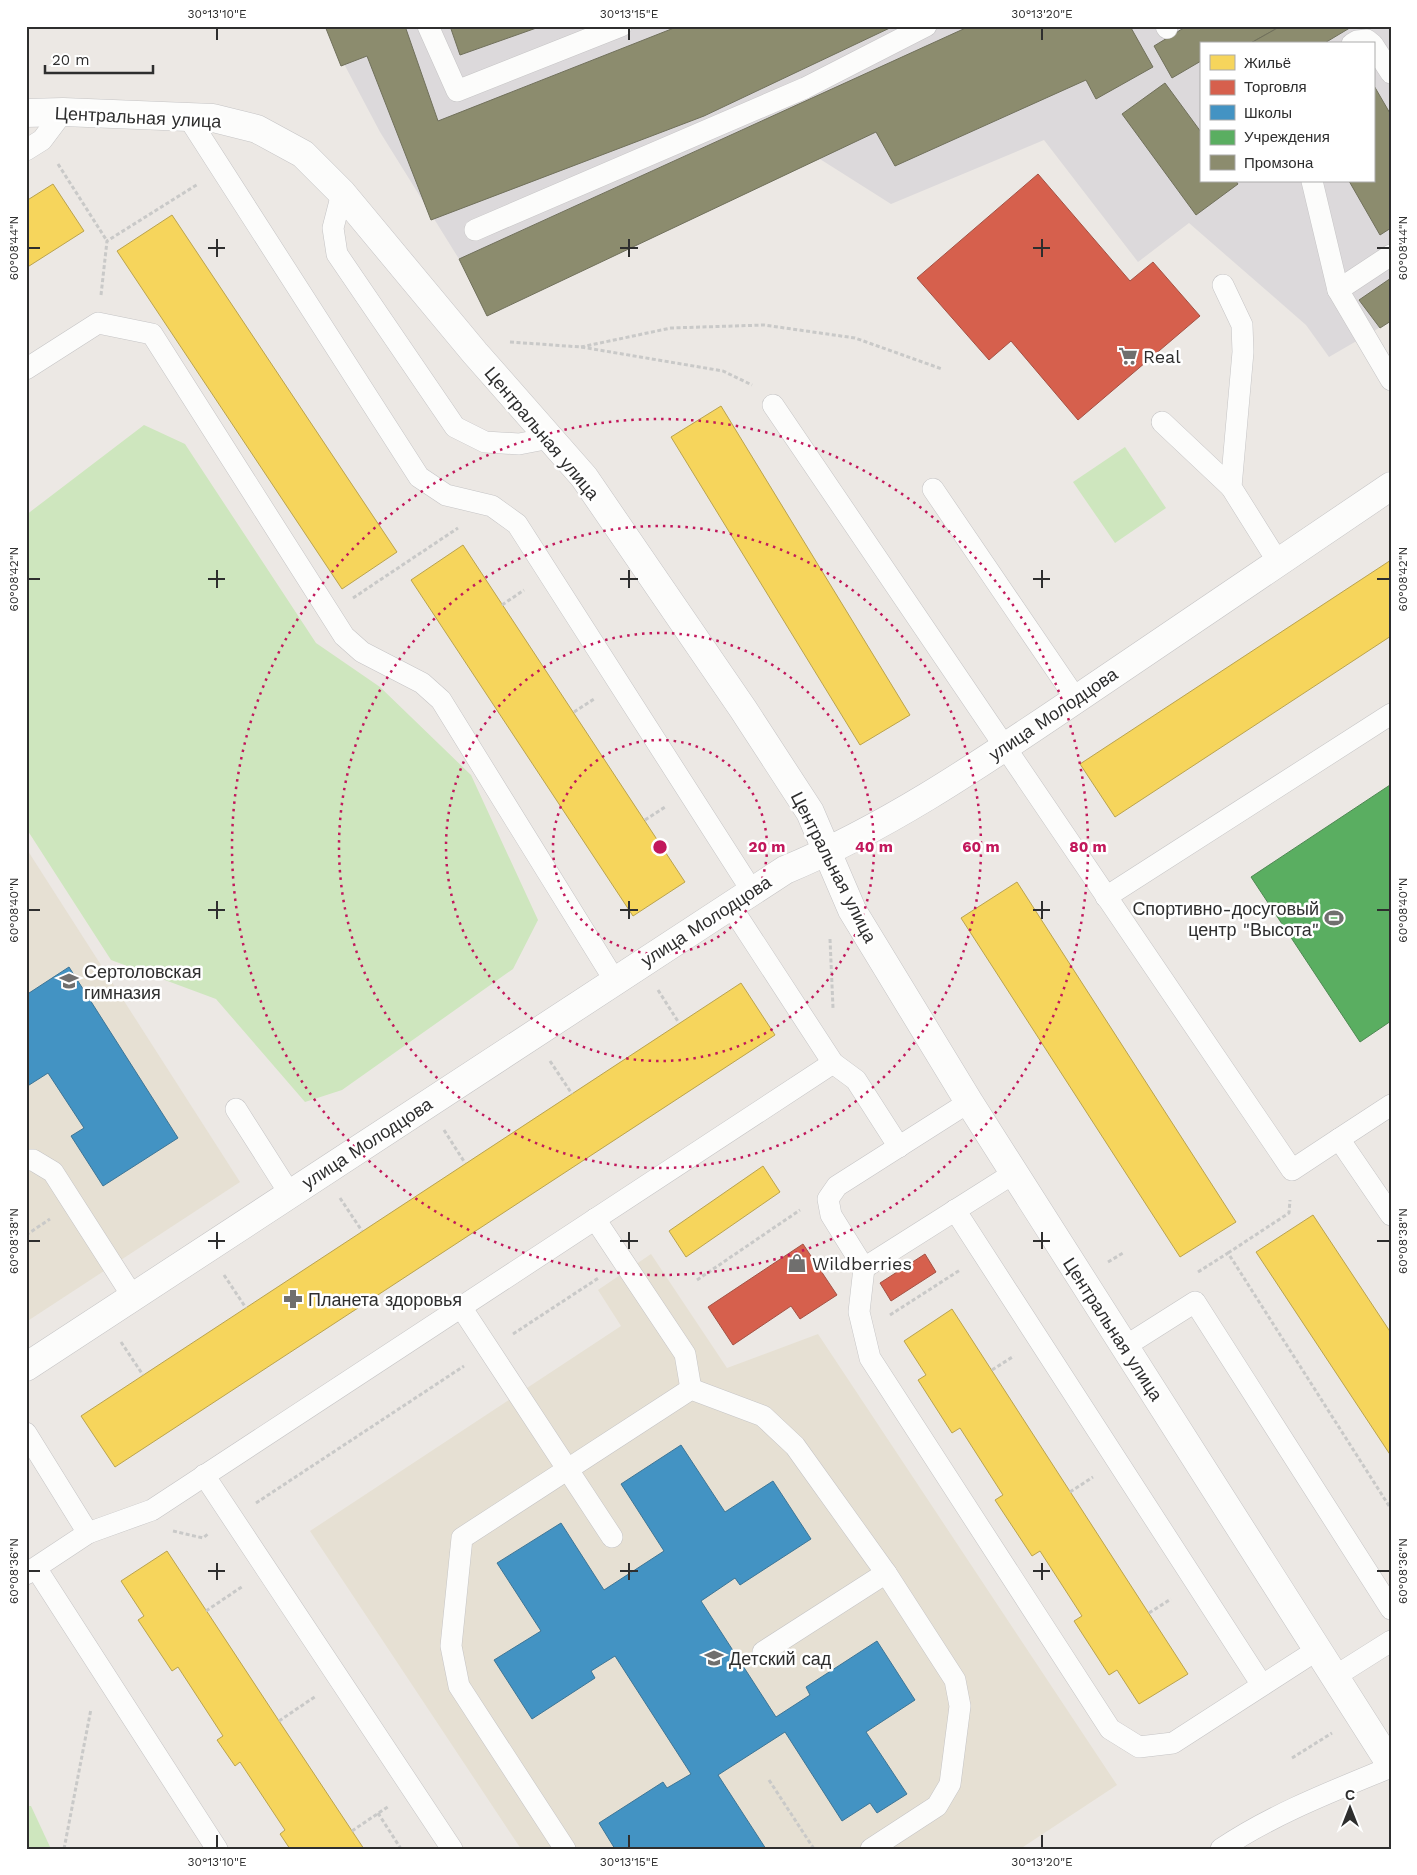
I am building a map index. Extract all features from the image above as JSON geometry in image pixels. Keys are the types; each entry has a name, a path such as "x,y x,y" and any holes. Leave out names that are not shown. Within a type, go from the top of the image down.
{"street":[{"name":"Центральная улица","path":"26,113 63,112 213,118 257,129 303,154 342,192 475,353 584,477 743,709 810,812 852,910 969,1102 1334,1677 1387,1753"},
{"name":"улица Молодцова","path":"26,1367 785,870 827,852 880,825 1005,747 1391,486"}],"lane":[{"path":"428,26 457,91 621,26"},
{"path":"475,230 804,88 926,26"},
{"path":"1355,42 1367,40 1370,42"},
{"path":"1374,46 1391,73"},
{"path":"34,145 63,112"},
{"path":"188,117 418,477 446,495 492,506 517,524 741,898 833,1063 856,1080 899,1146"},
{"path":"1312,182 1338,290 1391,380"},
{"path":"342,192 333,228 336,254 455,426 485,442 519,444 550,438"},
{"path":"1338,290 1391,255"},
{"path":"1223,285 1242,325 1243,352 1231,487"},
{"path":"26,369 98,323 152,334 344,636 362,652 422,683 441,700 615,981"},
{"path":"773,405 1292,1170 1391,1105"},
{"path":"1162,422 1231,487 1278,562"},
{"path":"933,489 1076,699"},
{"path":"1106,897 1391,714"},
{"path":"218,1849 100,1666 31,1571 88,1533 152,1510 833,1063"},
{"path":"969,1102 837,1186 828,1199 831,1215 864,1268 859,1312 870,1358 1110,1729 1139,1747 1173,1743 1317,1650"},
{"path":"236,1109 290,1194"},
{"path":"1339,1139 1388,1204"},
{"path":"26,1160 33,1160 53,1172 133,1297"},
{"path":"864,1268 1014,1173"},
{"path":"955,1210 1262,1685"},
{"path":"596,1218 685,1354 691,1389"},
{"path":"1124,1347 1195,1302 1391,1609"},
{"path":"461,1307 612,1536"},
{"path":"565,1849 459,1686 451,1646 462,1538 691,1389"},
{"path":"691,1389 763,1416 795,1446 886,1573 955,1680 960,1706 950,1784 937,1806 871,1849"},
{"path":"26,1433 88,1533"},
{"path":"204,1475 452,1849"},
{"path":"763,1652 886,1573"},
{"path":"1334,1677 1391,1641"},
{"path":"1221,1849 1238,1838 1317,1798 1387,1753"}],"path":[{"path":"34,145 107,241 98,323"},
{"path":"107,241 221,169"},
{"path":"581,347 671,328 764,325 855,338 942,369"},
{"path":"508,342 581,347 723,371 752,385 773,405"},
{"path":"329,613 492,506"},
{"path":"829,933 834,1013"},
{"path":"654,984 679,1023"},
{"path":"546,1054 572,1094"},
{"path":"439,1123 465,1163"},
{"path":"1195,1274 1290,1213 1292,1170"},
{"path":"335,1190 362,1231"},
{"path":"697,1280 796,1212 828,1199"},
{"path":"1101,1266 1123,1252"},
{"path":"1228,1253 1391,1509"},
{"path":"864,1332 984,1254"},
{"path":"249,1507 624,1262"},
{"path":"223,1273 246,1308"},
{"path":"119,1340 143,1375"},
{"path":"992,1370 1010,1358"},
{"path":"1070,1492 1088,1480"},
{"path":"206,1611 232,1594"},
{"path":"1149,1613 1167,1602"},
{"path":"64,1849 100,1666"},
{"path":"279,1721 305,1704"},
{"path":"1292,1758 1340,1728"},
{"path":"769,1780 814,1849"},
{"path":"352,1831 378,1814 401,1849"}],"shaded area":[{"path":"324,26 1391,26 1391,321 1329,357 1306,325 1189,223 1138,262 1044,140 891,204 812,154 487,316 459,259 380,132"},
{"name":"Сертоловская гимназия","path":"26,848 240,1182 26,1322"},
{"name":"Детский сад","path":"651,1254 727,1368 818,1334 1117,1785 1020,1849 521,1849 310,1531 621,1326 598,1290"}],"green space":[{"path":"144,425 185,444 316,643 380,687 471,775 538,920 513,969 342,1090 305,1102 216,999 111,960 26,828 26,515"},
{"path":"1125,447 1166,508 1115,543 1073,482"},
{"path":"26,1806 31,1806 51,1849 26,1849"}],"building: Жильё":[{"path":"53,184 84,231 26,268 26,201"},
{"path":"172,215 397,552 342,589 117,251"},
{"path":"721,406 910,715 860,745 671,437"},
{"path":"463,545 685,882 633,916 411,580"},
{"path":"1391,560 1391,636 1115,817 1080,764"},
{"path":"1017,882 1236,1222 1180,1257 961,918"},
{"path":"741,983 775,1035 115,1467 81,1416"},
{"path":"763,1166 780,1192 686,1257 669,1231"},
{"path":"1313,1215 1391,1333 1391,1456 1256,1252"},
{"path":"952,1309 1188,1674 1139,1704 1117,1670 1109,1675 1074,1621 1082,1616 1040,1551 1032,1556 995,1500 1003,1495 960,1428 952,1433 918,1380 926,1375 904,1341"},
{"path":"167,1551 364,1849 290,1849 280,1834 285,1830 240,1762 235,1766 217,1740 223,1736 178,1667 172,1671 138,1620 144,1616 121,1581"}],"building: Торговля":[{"path":"1038,174 1130,281 1153,262 1200,316 1078,420 1011,341 989,360 917,278"},
{"path":"803,1244 837,1295 800,1319 791,1306 733,1345 708,1307"},
{"path":"925,1254 936,1272 891,1301 880,1283"}],"building: Школы":[{"path":"69,967 178,1138 103,1186 71,1136 84,1128 48,1073 26,1087 26,995"},
{"path":"681,1445 725,1512 773,1481 811,1539 740,1585 735,1578 701,1601 776,1717 810,1695 806,1687 877,1641 915,1700 866,1732 907,1794 877,1813 870,1803 842,1821 785,1732 718,1775 766,1849 615,1849 599,1823 663,1782 667,1788 691,1774 615,1656 591,1671 595,1678 532,1719 494,1660 541,1631 497,1563 561,1523 604,1590 664,1551 621,1484"}],"building: Учреждения":[{"name":"Спортивно-досуговый центр \"Высота\"","path":"1390,785 1391,1021 1360,1042 1251,877"}],"building: Промзона":[{"path":"325,26 405,26 438,121 679,26 894,26 704,116 431,220 367,56 341,66"},
{"path":"450,26 542,26 460,55"},
{"path":"970,26 1130,26 1153,67 1096,99 1086,80 895,166 876,132 487,316 459,259"},
{"path":"1187,26 1281,26 1253,42 1200,42 1200,62 1172,78 1154,46"},
{"path":"1281,26 1353,26 1326,42 1253,42"},
{"path":"1165,83 1200,131 1200,182 1237,182 1238,184 1196,215 1122,114"},
{"path":"1374,86 1391,115 1391,228 1380,235 1350,182 1374,182"},
{"path":"1391,278 1391,321 1380,328 1359,300"}],"place":[{"name":"Real","path":"1128,356"},
{"name":"Спортивно-досуговый центр \"Высота\"","path":"1334,918"},
{"name":"Сертоловская гимназия","path":"69,981"},
{"name":"Wildberries","path":"797,1263"},
{"name":"Планета здоровья","path":"293,1299"},
{"name":"Детский сад","path":"714,1658"}]}
